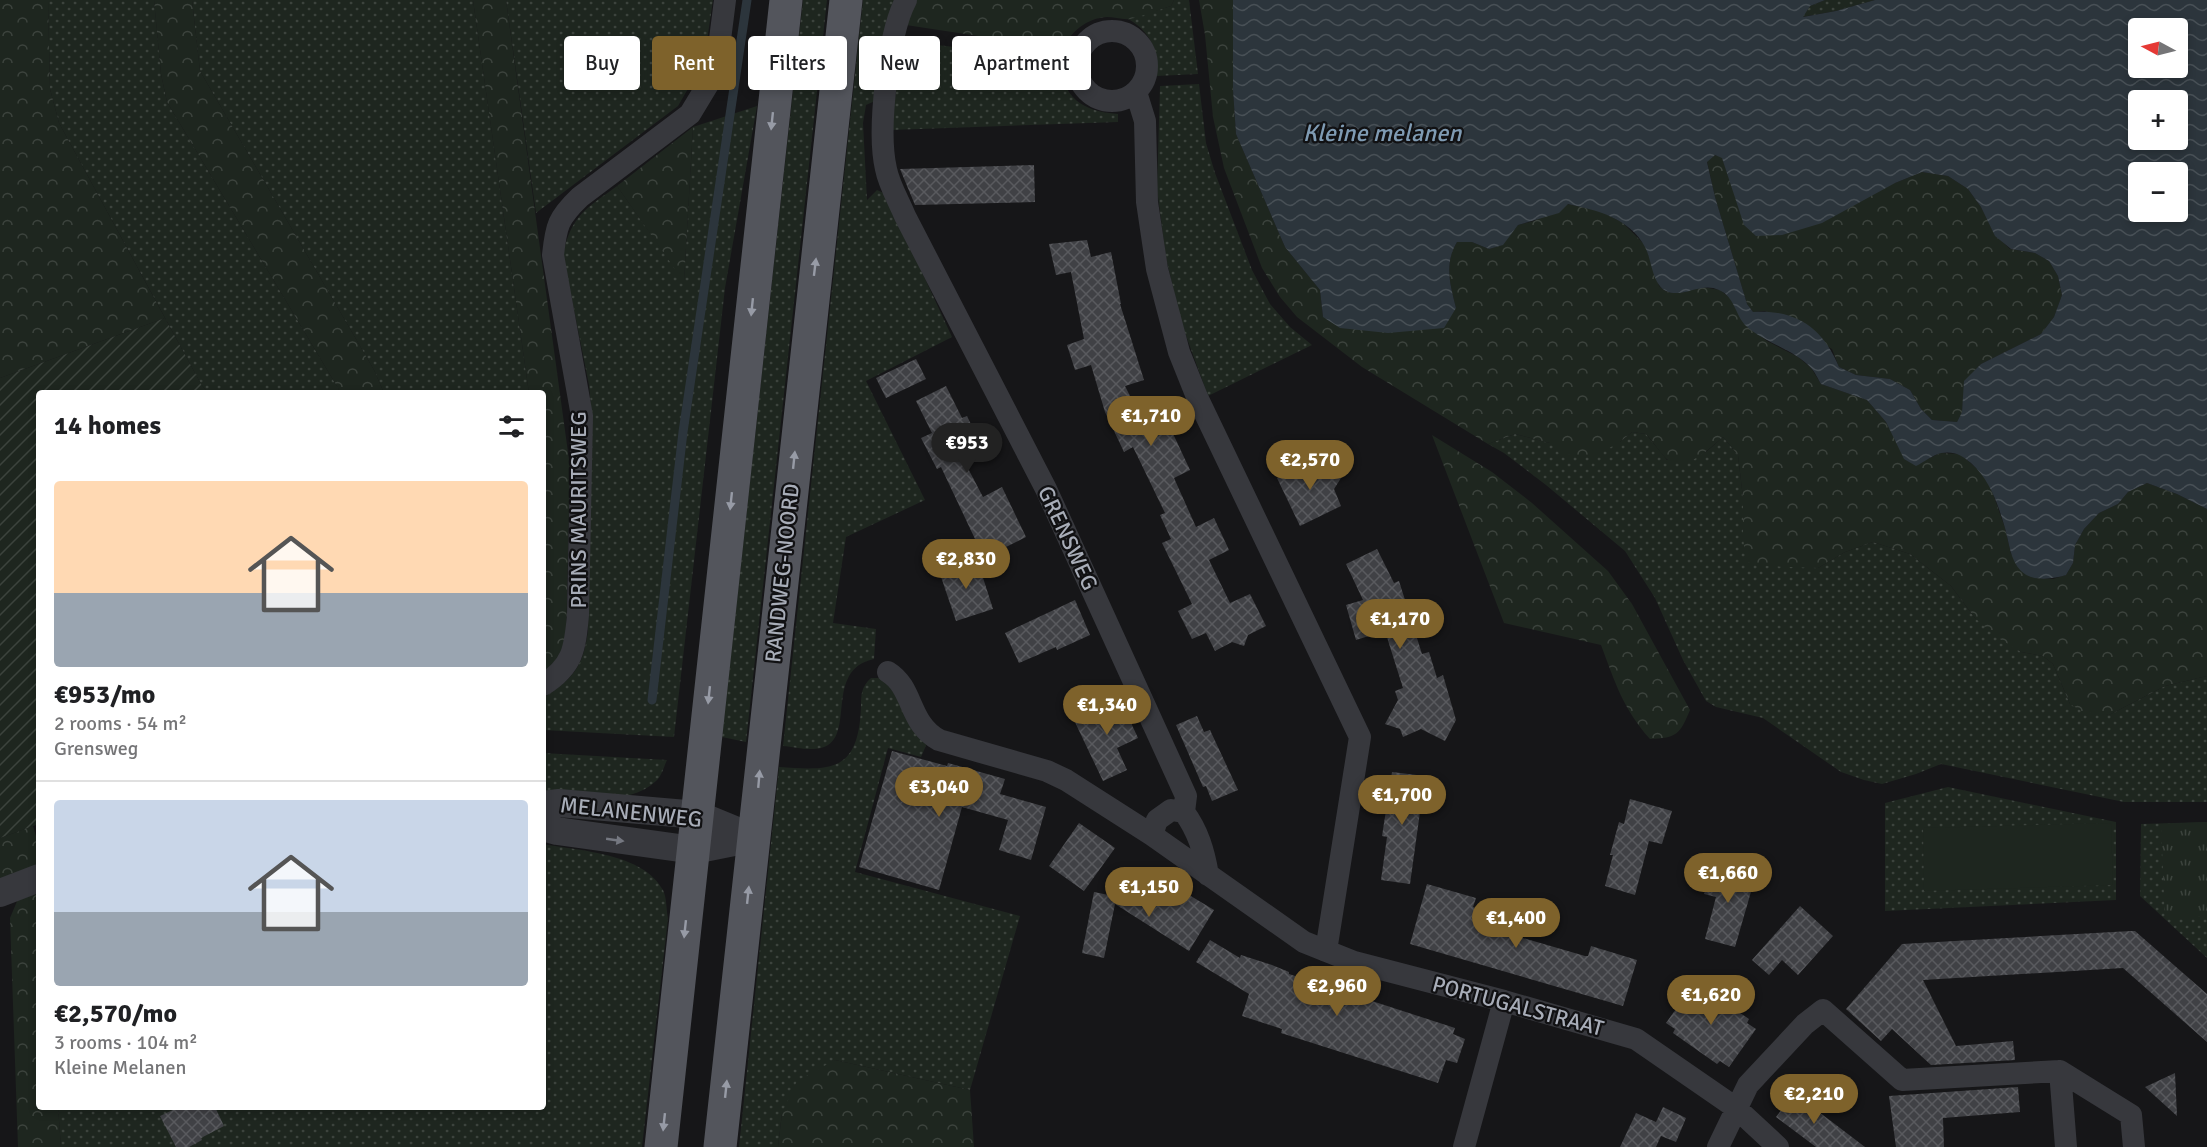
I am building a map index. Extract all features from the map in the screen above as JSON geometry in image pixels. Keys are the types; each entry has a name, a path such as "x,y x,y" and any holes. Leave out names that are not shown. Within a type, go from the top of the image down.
{"main road":[{"path":"661,1147 786,0"},
{"name":"RANDWEG-NOORD","path":"720,1147 846,0"}],"street":[{"name":"PRINS MAURITSWEG","path":"546,683 569,662 576,646 578,615 582,416 553,255 556,231 564,212 580,197 690,114 716,70 725,0"},
{"name":"GRENSWEG","path":"906,0 893,32 882,127 886,169 905,216 1046,489 1186,796 1184,812 1194,825 1204,854 1208,875"},
{"path":"1136,92 1144,121 1147,202 1157,269 1179,352 1197,397 1360,737 1326,951"},
{"name":"PORTUGALSTRAAT","path":"888,672 900,682 921,726 929,734 939,740 1047,771 1066,780 1152,835 1304,942 1354,962 1504,1001 1636,1039 1736,1108 1778,1147"},
{"name":"MELANENWEG","path":"546,804 559,802 698,815 754,838"},
{"path":"1152,835 1157,820 1171,810 1184,812"},
{"name":"MELANENWEG","path":"546,828 568,833 694,850 754,838"},
{"path":"0,893 36,879"},
{"path":"1464,1147 1504,1001"},
{"path":"1718,1147 1748,1085 1805,1024 1823,1010 1902,1080 2060,1071 2131,1115 2134,1147"},
{"path":"2060,1071 2066,1147"}],"green space":[{"path":"0,0 48,0 50,89 59,123 165,318 0,378"},
{"path":"48,0 154,0 161,74 167,102 339,390 206,390 59,123 50,89"},
{"path":"154,0 192,0 200,71 374,370 383,390 339,390 167,102 161,74"},
{"path":"192,0 473,0 529,390 383,390 374,370 200,71"},
{"path":"473,0 506,0 570,467 566,644 557,659 546,670 546,390 529,390"},
{"path":"506,0 713,0 708,36 652,36 652,90 687,90 678,106 536,213"},
{"path":"803,0 827,0 823,36 799,36"},
{"path":"863,0 895,0 888,36 859,36"},
{"path":"914,0 1174,0 1171,6 1135,18 1107,17 1093,20 1080,27 1071,36 978,36 906,25"},
{"path":"1174,0 1189,0 1198,74 1157,76 1152,43 1136,24 1128,19 1171,6"},
{"path":"1199,0 1233,0 1233,90 1236,134 1285,247 1320,290 1323,317 1456,308 1449,266 1457,242 1472,242 1489,249 1502,245 1518,225 1534,221 1567,204 1600,211 1623,223 1645,245 1659,286 1667,292 1678,293 1703,287 1720,290 1731,299 1745,324 1767,341 1798,357 1811,368 1821,384 1867,400 1886,422 1905,459 1916,465 1940,453 1960,454 1982,473 1991,488 2011,554 2038,578 2053,579 2066,575 2073,563 2075,545 2084,529 2099,513 2118,504 2128,492 2147,483 2177,494 2207,509 2207,676 2165,686 2109,715 2083,712 2070,704 2053,664 2043,656 2021,652 1995,636 1975,618 1951,586 1910,554 1873,542 1845,552 1818,568 1768,566 1746,562 1738,455 1723,437 1698,457 1683,463 1668,460 1646,434 1632,432 1620,442 1593,457 1560,454 1550,443 1515,434 1488,444 1362,367 1297,317 1280,297 1262,268 1224,168 1213,117"},
{"path":"1825,0 1875,0 1836,11 1802,17 1810,6"},
{"path":"859,37 859,90 877,90 875,101 866,105 863,123 867,200 877,190 886,194 952,337 866,381 925,500 846,537 833,623 876,629 874,659 858,666 849,676 844,690 838,732 832,742 816,749 783,746"},
{"path":"940,45 952,47 952,90 1068,90 1084,106 1118,114 1118,122 891,130 896,90 940,90"},
{"path":"1199,84 1206,143 1252,270 1270,304 1290,327 1312,345 1208,396 1181,322 1166,258 1157,189 1160,86"},
{"path":"793,90 817,90 746,742 722,737"},
{"path":"757,106 725,288 674,737 546,730 546,696 562,685 575,671 583,654 588,631 592,418 589,385 563,255 566,241 582,214 617,186 684,281 693,127"},
{"path":"693,127 684,282 617,186"},
{"path":"1714,155 1722,157 1733,190 1895,183 1922,172 1948,176 1968,189 1981,207 1995,235 2010,249 2035,253 2049,261 2058,276 2062,295 2054,317 2041,334 1981,364 1965,381 1962,412 1957,422 1932,420 1921,409 1910,390 1890,379 1856,375 1839,367 1832,349 1765,311 1753,312 1747,304 1715,197 1707,161"},
{"path":"165,318 206,390 36,390 36,825 0,838 0,378"},
{"path":"1632,432 1646,434 1667,460 1706,452 1723,437 1738,455 1743,498 1743,537 1818,568 1845,552 1873,542 1910,554 1951,586 1975,618 2021,652 2043,656 2053,664 2070,704 2109,715 2165,686 2207,676 2207,802 2124,802 1941,764 1882,784 1841,772 1763,718 1716,707 1706,701 1683,660 1655,598 1625,551 1546,485 1504,453 1488,444 1515,434 1550,443 1620,442"},
{"path":"1432,435 1492,472 1532,503 1608,571 1632,604 1690,710 1683,725 1676,733 1672,736 1650,739 1626,706 1601,645 1504,623"},
{"path":"871,678 883,678 928,741 921,757 888,748 855,872 1020,916 970,1090 835,1060 782,1113 778,1147 739,1147 779,767 828,767 839,763 848,755 855,744 859,729 862,692"},
{"path":"546,753 667,760 658,779 644,789 617,798 546,794"},
{"path":"1948,787 2116,822 2116,900 1885,911 1885,803"},
{"path":"2207,822 2207,958 2140,896 2141,824"},
{"path":"2207,822 2207,916 2165,919 2161,824"},
{"path":"2111,823 2113,885 1924,891 1923,828"},
{"path":"33,826 36,836 36,865 0,881 0,838"},
{"path":"546,844 592,852 626,861 641,868 654,878 663,890 668,918 642,1147 61,1147 58,1110 546,1110"},
{"path":"36,892 36,1110 58,1110 61,1147 18,1147 10,918 18,899"},
{"path":"835,1060 970,1090 974,1147 778,1147 782,1113 797,1081"}],"water":[{"name":"Kleine melanen","path":"1233,0 1825,0 1810,6 1803,17 1875,0 2207,0 2207,509 2177,494 2147,483 2128,492 2118,504 2099,513 2084,529 2075,545 2073,563 2066,575 2043,579 2031,577 2017,567 1993,493 1971,463 1954,453 1938,454 1916,466 1904,459 1886,422 1867,400 1821,384 1804,362 1746,326 1732,302 1719,290 1706,287 1672,293 1661,288 1645,247 1631,229 1601,213 1568,204 1559,213 1518,225 1503,245 1489,249 1472,242 1457,242 1449,266 1456,308 1444,328 1388,333 1340,328 1323,317 1320,290 1285,247 1236,134 1233,90","holes":["1715,155 1722,158 1744,225 1756,236 1782,235 1822,223 1895,183 1922,172 1948,176 1968,189 1981,207 1995,236 2011,249 2035,253 2049,261 2058,276 2062,295 2054,317 2041,334 1981,364 1964,381 1962,412 1957,422 1932,420 1921,409 1910,390 1890,379 1856,375 1839,367 1825,342 1806,324 1782,314 1753,312 1747,304 1715,197 1707,162"]}],"building":[{"path":"1034,165 1035,202 915,205 900,169"},
{"path":"1087,240 1091,257 1111,252 1120,304 1144,380 1125,386 1148,432 1168,423 1190,470 1174,478 1196,527 1214,518 1229,550 1209,560 1230,603 1250,594 1266,626 1248,635 1244,646 1232,642 1215,651 1206,633 1192,639 1178,611 1192,604 1162,543 1171,539 1160,515 1165,513 1133,447 1124,452 1105,412 1091,365 1075,370 1067,345 1084,339 1071,272 1056,275 1049,244"},
{"path":"916,359 926,379 886,398 876,378"},
{"path":"946,386 962,418 967,416 982,447 962,457 983,497 1002,487 1026,537 984,558 941,467 937,469 921,438 932,433 916,401"},
{"path":"1319,458 1327,475 1343,475 1334,489 1341,506 1300,526 1277,478"},
{"path":"1377,549 1394,583 1399,581 1422,654 1429,652 1437,678 1443,675 1456,720 1445,741 1421,729 1403,737 1400,729 1385,724 1398,700 1395,691 1403,688 1385,631 1356,640 1346,605 1363,600 1346,564"},
{"path":"977,559 993,609 956,621 939,571"},
{"path":"1075,600 1090,635 1057,650 1056,647 1019,663 1005,633"},
{"path":"1119,697 1138,738 1117,748 1127,770 1103,781 1073,718"},
{"path":"1197,716 1204,732 1210,730 1238,790 1212,801 1206,786 1203,787 1176,725"},
{"path":"892,751 947,766 948,763 1005,779 1000,794 1046,807 1031,860 999,850 1008,820 962,807 939,890 859,867"},
{"path":"1392,772 1425,776 1410,884 1381,880 1387,837 1382,836"},
{"path":"1630,799 1672,811 1662,844 1649,841 1635,895 1605,886 1619,822 1624,824"},
{"path":"1079,823 1115,848 1084,891 1049,866"},
{"path":"1712,866 1755,878 1735,947 1705,939 1716,897 1704,894"},
{"path":"1166,881 1214,910 1189,951 1115,904 1104,958 1082,953 1094,892 1152,904"},
{"path":"1427,884 1476,898 1473,907 1506,917 1502,932 1585,956 1588,956 1591,946 1637,960 1623,1006 1410,944"},
{"path":"1800,906 1833,936 1798,975 1782,960 1769,975 1752,960"},
{"path":"2135,931 2207,994 2207,1042 2123,968 1923,980 1956,1046 2013,1041 2015,1060 1931,1065 1892,1029 1881,1041 1846,1009 1902,944"},
{"path":"1210,940 1240,958 1241,955 1272,965 1289,974 1455,1028 1453,1034 1465,1039 1457,1063 1446,1060 1438,1083 1281,1033 1282,1029 1242,1016 1249,994 1196,962"},
{"path":"1695,982 1749,1019 1747,1023 1756,1029 1729,1067 1720,1061 1717,1064 1673,1033 1675,1029 1666,1023"},
{"path":"2175,1073 2177,1116 2145,1087"},
{"path":"2018,1087 2020,1112 1943,1118 1944,1147 1896,1147 1889,1096"},
{"path":"1794,1093 1865,1147 1816,1147 1776,1117"},
{"path":"1663,1107 1686,1118 1676,1142 1661,1136 1656,1147 1620,1147 1636,1113 1656,1122"},
{"path":"173,1110 216,1110 224,1126 189,1147 176,1147 160,1116"}],"waterway":[{"path":"652,700 683,432 747,0"}]}
